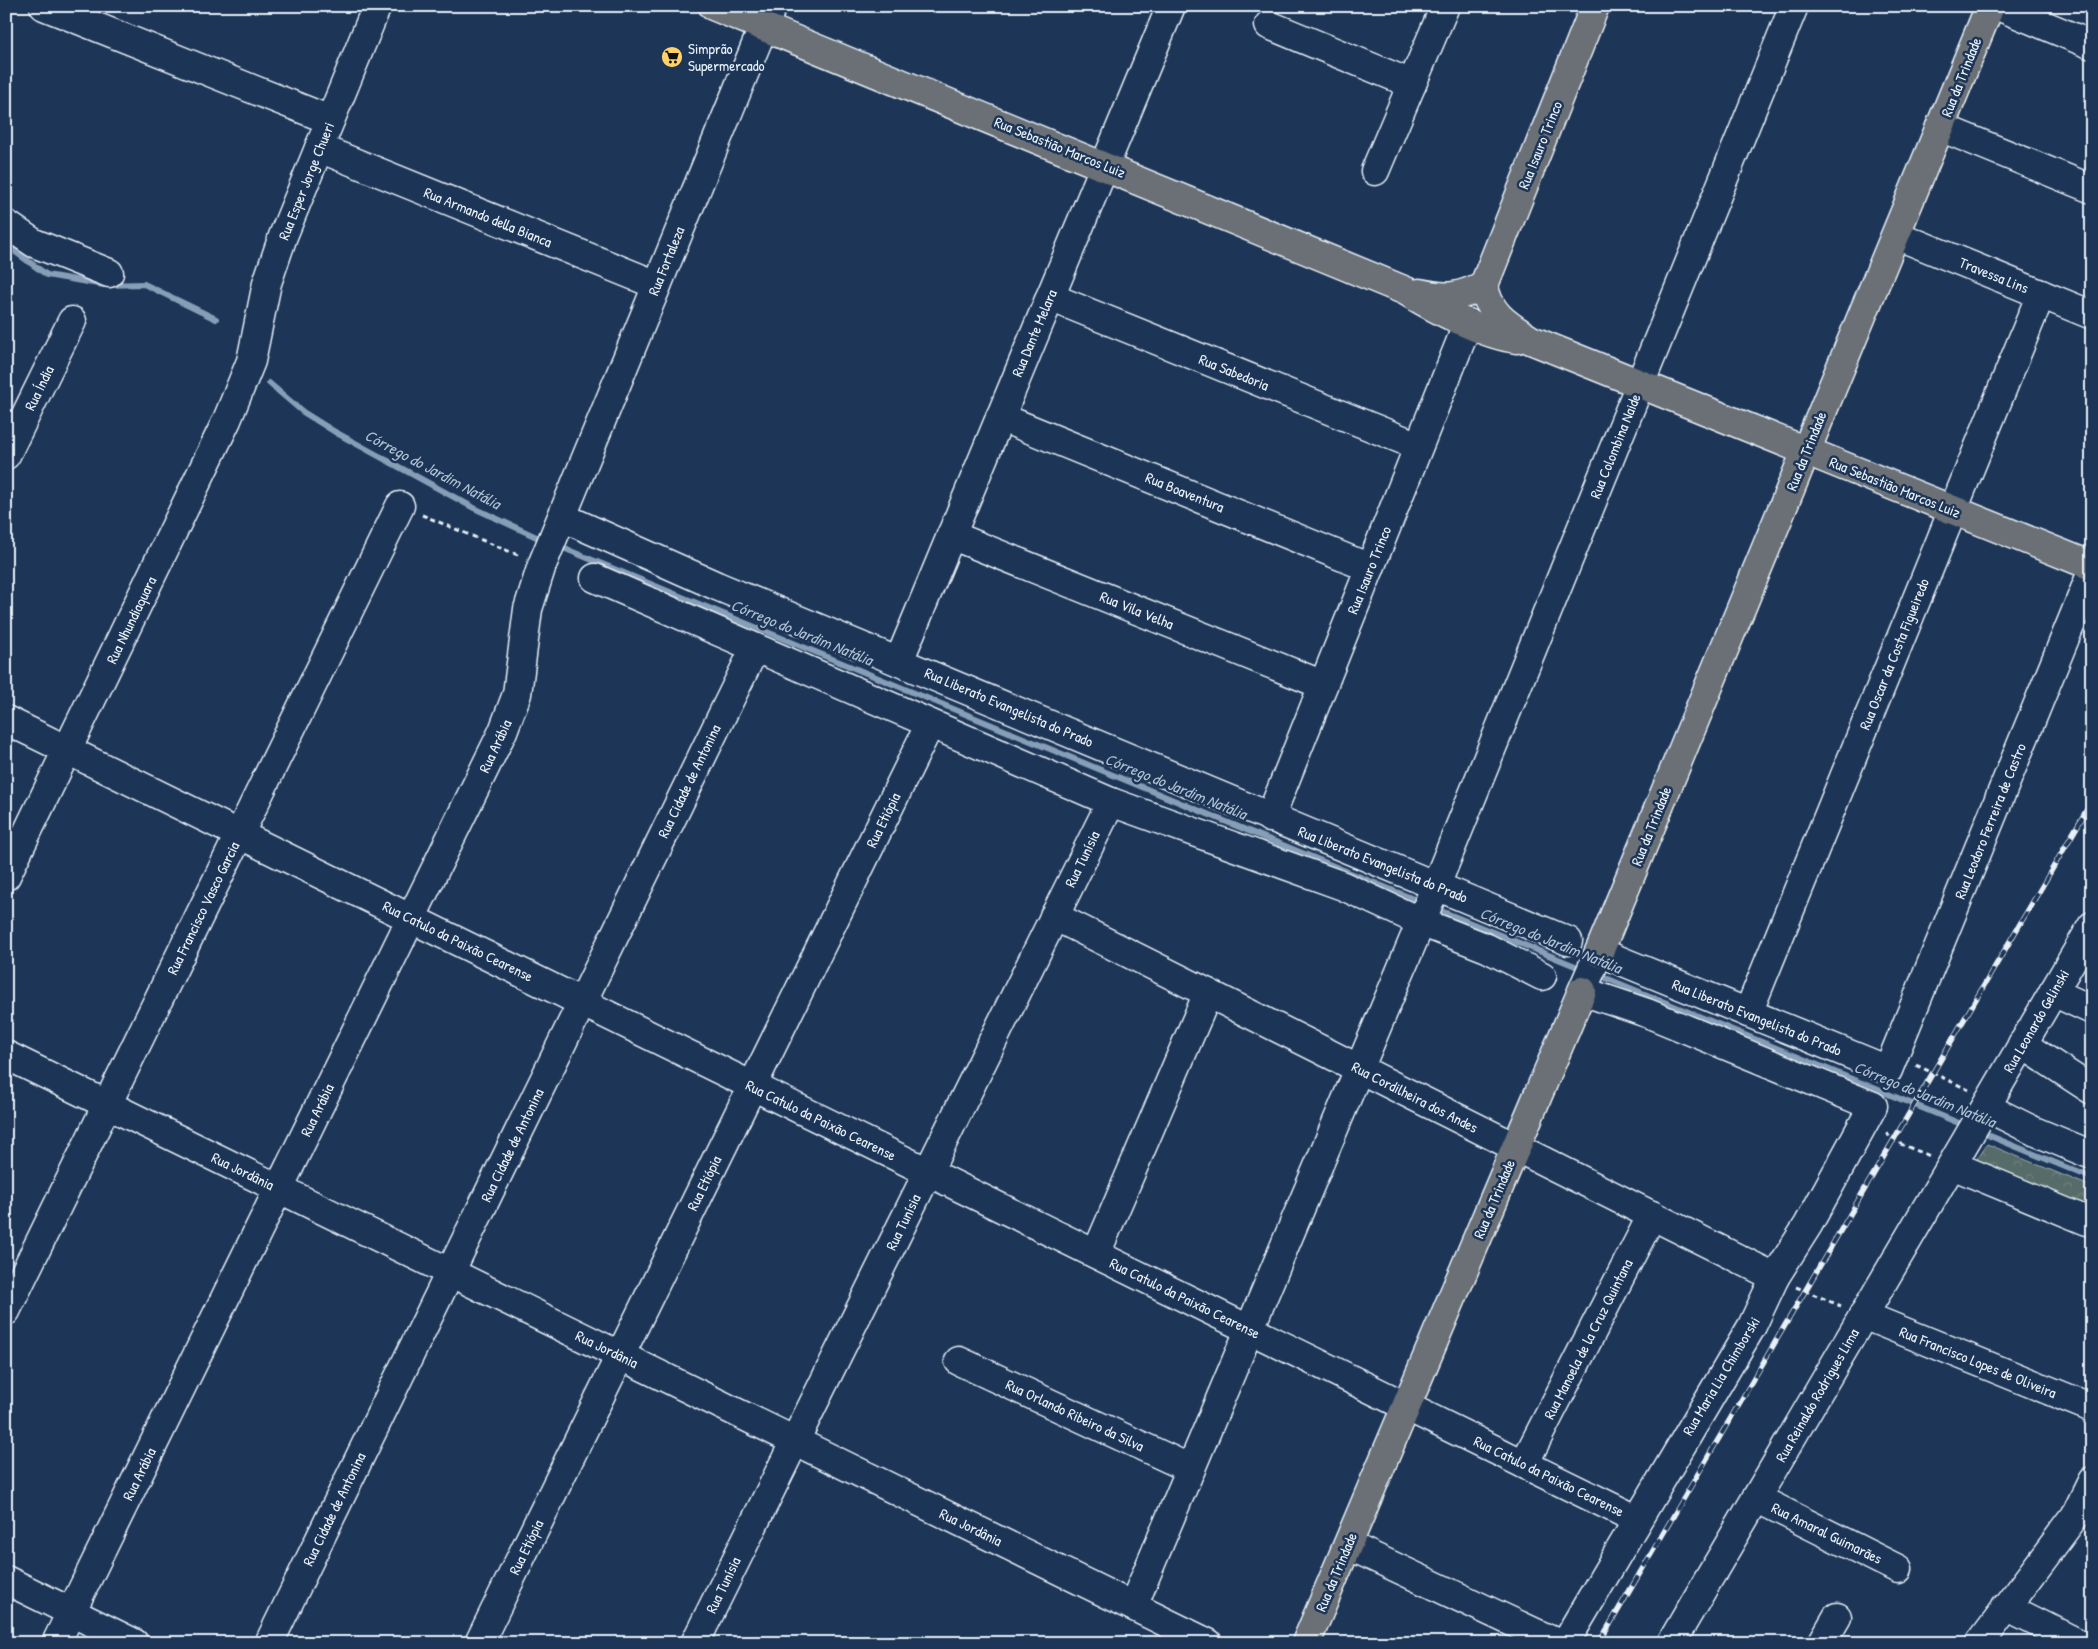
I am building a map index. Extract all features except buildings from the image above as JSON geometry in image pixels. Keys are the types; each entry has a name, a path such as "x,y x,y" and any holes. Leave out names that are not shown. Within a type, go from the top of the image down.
{"main road":[{"name":"Rua Sebastião Marcos Luiz","path":"713,6 767,16 1104,165 1406,291 1434,308 1498,335 1531,340 2092,566"},
{"name":"Rua Isauro Trinco","path":"1484,285 1595,6"},
{"name":"Rua da Trindade","path":"1599,952 1990,6"},
{"name":"Rua Sebastião Marcos Luiz","path":"1406,291 1440,298 1456,297 1484,285 1486,297 1496,315 1531,340"},
{"name":"Rua da Trindade","path":"1306,1643 1582,991"}],"street":[{"path":"44,6 330,120"},
{"name":"Rua Esper Jorge Chueri","path":"250,361 274,260 377,6"},
{"name":"Rua Dante Melara","path":"899,660 1171,6"},
{"path":"1375,171 1445,6"},
{"name":"Rua Colombina Naide","path":"1133,1606 1421,922 1794,6"},
{"path":"1998,6 2092,45"},
{"name":"Rua Fortaleza","path":"542,565 767,16"},
{"path":"1269,25 1412,84"},
{"path":"1940,127 2092,190"},
{"name":"Rua Armando della Bianca","path":"319,148 657,285"},
{"path":"6,224 34,243 109,273"},
{"name":"Travessa Lins","path":"1896,235 2092,315"},
{"name":"Rua Oscar da Costa Figueiredo","path":"1748,1013 2041,294"},
{"name":"Rua Sabedoria","path":"1050,297 1418,446"},
{"name":"Rua Índia","path":"7,450 72,321"},
{"name":"Rua Isauro Trinco","path":"1270,818 1468,322"},
{"name":"Rua Nhundiaquara","path":"6,876 217,444 250,361"},
{"name":"Rua Boaventura","path":"1000,417 1370,568"},
{"name":"Rua Francisco Vasco Garcia","path":"6,1311 400,506"},
{"name":"Rua Liberato Evangelista do Prado","path":"562,517 717,586 899,660 1270,818 1568,941"},
{"name":"Rua Vila Velha","path":"951,535 1323,685"},
{"name":"Rua Arábia","path":"56,1643 511,711 520,677 528,609 542,565"},
{"name":"Rua Leodoro Ferreira de Castro","path":"1891,1062 2092,572"},
{"path":"595,578 1111,802 1326,880 1421,922 1487,948 1542,976"},
{"name":"Rua Cidade de Antonina","path":"269,1643 755,648"},
{"name":"Rua Catulo da Paixão Cearense","path":"6,720 1636,1519"},
{"name":"Rua Etiópia","path":"479,1643 930,724"},
{"name":"Rua Tunísia","path":"695,1643 1111,802"},
{"name":"Rua Cordilheira dos Andes","path":"1054,916 1776,1277"},
{"name":"Rua Leonardo Gelinski","path":"1957,1156 2092,926"},
{"name":"Rua Liberato Evangelista do Prado","path":"1599,952 1748,1013 1891,1062"},
{"name":"Rua da Trindade","path":"1582,991 1599,952"},
{"path":"1582,991 1647,1013 1873,1106"},
{"path":"2053,992 2092,1010"},
{"path":"1096,1254 1208,993"},
{"path":"2022,1044 2092,1090"},
{"name":"Rua Jordânia","path":"6,1055 1208,1643"},
{"name":"Rua Maria Lia Chimborski","path":"1565,1643 1636,1519 1752,1326 1776,1277 1808,1225 1873,1106"},
{"path":"1985,1108 2092,1155"},
{"path":"1957,1156 2092,1223"},
{"name":"Rua Reinaldo Rodrigues Lima","path":"1671,1643 1957,1156"},
{"name":"Rua Manoela de la Cruz Quintana","path":"1524,1464 1652,1215"},
{"name":"Rua Francisco Lopes de Oliveira","path":"1864,1315 2092,1408"},
{"name":"Rua Orlando Ribeiro da Silva","path":"959,1361 1191,1469"},
{"path":"1980,1643 2074,1516 2092,1481"},
{"name":"Rua Amaral Guimarães","path":"1756,1498 1898,1568"},
{"path":"1348,1545 1557,1643"},
{"path":"6,1580 134,1643"},
{"path":"2006,1607 2078,1643"},
{"path":"1822,1643 1837,1617"}],"path":[{"path":"400,506 542,565"},
{"path":"1891,1062 1985,1108"},
{"path":"1873,1106 1891,1140 1957,1156"},
{"path":"1776,1277 1864,1315"}],"green space":[{"path":"1987,1144 2092,1187 2092,1211 1974,1163"}],"waterway":[{"name":"Córrego do Jardim Natália","path":"6,245 47,275 104,285 144,284 216,319"},
{"name":"Córrego do Jardim Natália","path":"269,383 303,412 335,432 474,508 545,541"},
{"name":"Córrego do Jardim Natália","path":"556,545 1423,903"},
{"name":"Córrego do Jardim Natália","path":"1434,908 1585,970"},
{"name":"Córrego do Jardim Natália","path":"1596,974 1966,1126"},
{"name":"Córrego do Jardim Natália","path":"1978,1131 2092,1178"}],"railway":[{"path":"1599,1643 2092,801"}],"place":[{"name":"Simprão Supermercado","path":"672,57"}]}
